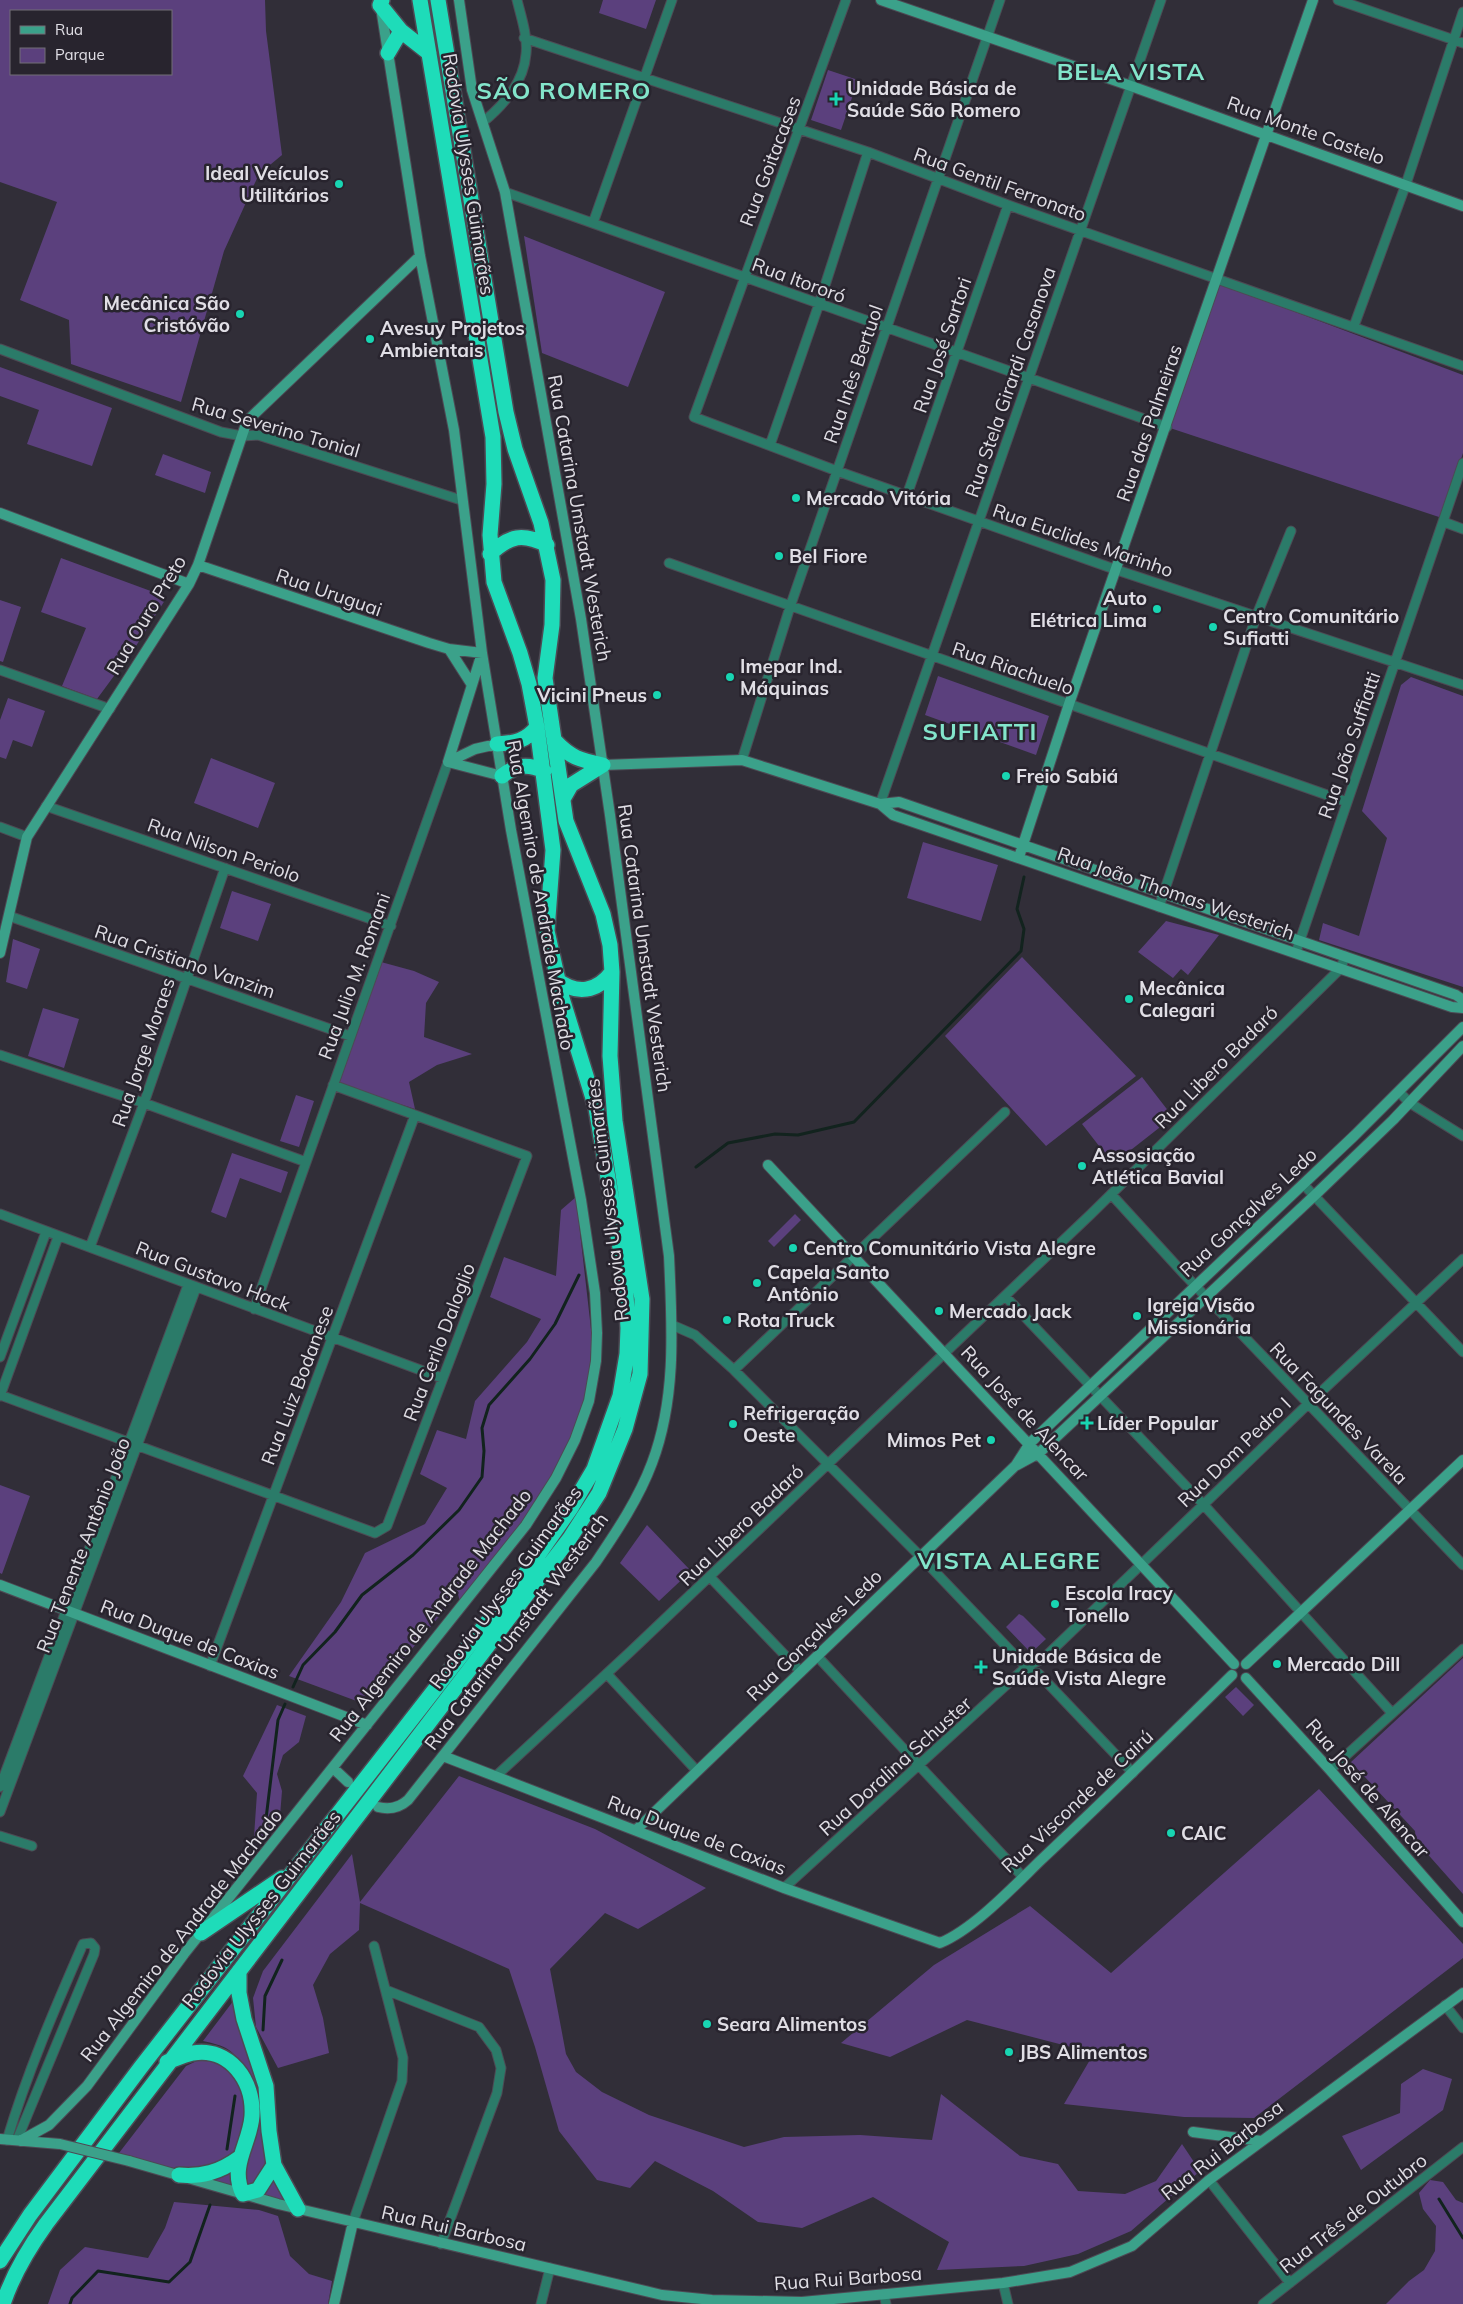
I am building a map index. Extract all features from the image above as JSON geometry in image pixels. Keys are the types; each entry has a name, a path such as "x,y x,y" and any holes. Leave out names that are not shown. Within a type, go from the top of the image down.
{"highway":[{"name":"Rodovia Ulysses Guimarães","path":"0,2261 30,2215 294,1870 527,1571 585,1486 594,1469 620,1396 627,1354 625,1277 596,1108 556,980 547,931 553,850 538,727 530,684 494,582 490,554 494,484 493,437 420,0"},
{"name":"Rodovia Ulysses Guimarães","path":"3,2304 12,2279 26,2252 167,2062 239,1971 570,1538 598,1493 617,1452 640,1374 643,1341 642,1299 611,1084 612,972 610,945 603,914 566,821 545,678 554,590 547,545 536,504 515,449 506,412 438,0"},
{"path":"380,2 401,31 429,53"},
{"path":"388,53 401,31"},
{"path":"490,554 502,543 517,537 533,538 547,545"},
{"path":"497,744 521,741 530,736 538,727"},
{"path":"555,741 569,755 581,761 603,765"},
{"path":"563,799 571,784 603,765"},
{"path":"502,776 512,769 522,766 534,766 544,771"},
{"path":"556,980 567,988 586,990 604,982 612,972"},
{"path":"201,1933 294,1870"},
{"path":"239,1971 239,1993 244,2020 266,2086 268,2130 274,2165 298,2209"},
{"path":"167,2062 192,2053 211,2052 226,2058 238,2067 246,2085 252,2115 249,2134 239,2158 239,2186 243,2194 258,2190 265,2182 274,2165"},
{"path":"179,2175 204,2175 229,2166 239,2158"}],"street":[{"name":"Rua Catarina Umstadt Westerich","path":"378,1807 386,1809 402,1806 596,1562 633,1504 652,1463 662,1430 669,1386 672,1325 669,1256 603,765 581,619 506,192 472,90 459,0"},
{"path":"483,122 496,111 520,78 526,53 518,0"},
{"path":"593,222 672,0"},
{"name":"Rua Goitacases","path":"694,417 846,0"},
{"name":"Rua Monte Castelo","path":"881,0 1130,86 1463,206"},
{"name":"Rua Inês Bertuol","path":"742,760 790,607 1000,0"},
{"name":"Rua Stela Girardi Casanova","path":"880,804 1161,0"},
{"name":"Rua das Palmeiras","path":"1019,857 1069,704 1167,427 1313,0"},
{"path":"1338,0 1463,43"},
{"name":"Rua Algemiro de Andrade Machado","path":"11,2140 49,2125 87,2086 201,1933 526,1525 556,1478 575,1440 589,1401 596,1361 598,1333 595,1293 584,1219 546,1028 502,776 482,653 461,500 454,430 420,256 380,2"},
{"path":"1354,326 1406,184 1463,12"},
{"name":"Rua Gentil Ferronato","path":"524,38 868,152 1008,205 1463,366"},
{"path":"770,445 819,304 868,152"},
{"name":"Rua Itororó","path":"506,192 1167,427"},
{"name":"Rua José Sartori","path":"907,495 1008,205"},
{"name":"Rua Ouro Preto","path":"0,953 27,837 189,584 198,566 247,421 420,256"},
{"name":"Rua Severino Tonial","path":"0,349 220,432 242,436 258,435 461,500"},
{"name":"Rua Euclides Marinho","path":"694,417 837,471 1116,570 1463,685"},
{"name":"Rua João Suffiatti","path":"1296,952 1463,463"},
{"path":"0,514 189,584"},
{"path":"1444,522 1463,529"},
{"path":"1159,907 1256,617 1291,531"},
{"name":"Rua Riachuelo","path":"669,563 1347,802"},
{"name":"Rua Uruguai","path":"198,566 449,649 482,653"},
{"path":"449,649 472,684"},
{"name":"Rua Julio M. Romani","path":"254,1309 448,762 482,653"},
{"path":"0,670 110,710"},
{"path":"448,762 475,749 497,744"},
{"name":"Rua João Thomas Westerich","path":"603,765 742,760 880,804 893,815 1019,857 1092,884 1296,952 1452,1007 1463,1008"},
{"path":"448,762 502,776"},
{"name":"Rua João Thomas Westerich","path":"880,804 899,802 1456,994 1463,1000"},
{"name":"Rua Nilson Periolo","path":"46,806 391,926"},
{"path":"955,836 960,823"},
{"path":"0,827 27,837"},
{"name":"Rua Jorge Moraes","path":"90,1247 144,1102 225,868"},
{"path":"1092,884 1097,870"},
{"name":"Rua Cristiano Vanzim","path":"9,916 350,1036"},
{"path":"1237,933 1241,921"},
{"name":"Rua Libero Badaró","path":"496,1776 607,1674 1111,1194 1341,968 1345,956"},
{"path":"1406,991 1410,979"},
{"name":"Rua Gonçalves Ledo","path":"636,1830 1016,1465 1030,1443 1304,1184 1463,1027"},
{"name":"Rua Gonçalves Ledo","path":"1016,1465 1039,1453 1100,1397 1366,1146 1410,1103 1463,1046"},
{"path":"0,1054 144,1102 306,1162"},
{"path":"333,1085 415,1115"},
{"path":"1399,1092 1410,1103 1463,1136"},
{"path":"734,1370 1005,1112"},
{"name":"Rua Cerilo Daloglio","path":"273,1496 375,1533 387,1526 527,1156 415,1115"},
{"name":"Rua Luiz Bodanese","path":"210,1666 415,1115"},
{"path":"1355,1135 1366,1146"},
{"name":"Rua José de Alencar","path":"768,1165 1142,1562 1234,1664"},
{"path":"1304,1184 1463,1352"},
{"name":"Rua Fagundes Varela","path":"1111,1194 1206,1297 1463,1566"},
{"name":"Rua Gustavo Hack","path":"0,1214 442,1378"},
{"path":"0,1357 46,1232"},
{"path":"1248,1236 1259,1247"},
{"path":"58,1237 0,1395 273,1496"},
{"name":"Rua Dom Pedro I","path":"1026,1667 1044,1658 1142,1562 1463,1259"},
{"path":"27,1283 39,1288"},
{"name":"Rua Tenente Antônio João","path":"0,1812 13,1764 70,1612 88,1549 165,1343 192,1286"},
{"name":"Rua Tenente Antônio João","path":"70,1612 98,1553 175,1347 192,1286"},
{"path":"1005,1296 1203,1504 1392,1713"},
{"path":"672,1325 695,1335 734,1370 920,1556 1026,1667 1039,1674 1134,1773"},
{"path":"10,1330 22,1334"},
{"path":"1142,1336 1152,1348"},
{"path":"165,1343 175,1347"},
{"path":"149,1386 159,1389"},
{"path":"1246,1664 1463,1460"},
{"path":"106,1501 116,1504"},
{"path":"88,1549 98,1553"},
{"path":"710,1576 801,1672"},
{"name":"Rua Duque de Caxias","path":"0,1585 368,1725"},
{"path":"1330,1770 1463,1649"},
{"path":"818,1657 1023,1877"},
{"path":"1242,1662 1246,1664 1249,1671 1246,1678 1238,1680 1232,1675 1231,1671 1234,1664 1242,1662"},
{"name":"Rua Doralina Schuster","path":"784,1888 919,1767 1026,1667"},
{"path":"607,1674 697,1771"},
{"name":"Rua Visconde de Cairú","path":"940,1943 956,1936 1023,1877 1134,1773 1232,1675"},
{"name":"Rua José de Alencar","path":"1246,1678 1330,1770 1463,1922"},
{"name":"Rua Duque de Caxias","path":"443,1756 784,1888 940,1943"},
{"name":"Rua Tenente Antônio João","path":"0,1787 13,1764"},
{"path":"333,1768 348,1782"},
{"path":"0,1836 32,1846"},
{"path":"91,1943 95,1948 94,1954 44,2075 11,2140 32,2070 66,1983 83,1944 91,1943"},
{"path":"334,2304 353,2222 402,2081 403,2058 374,1946"},
{"path":"66,1983 80,1988"},
{"path":"386,1990 479,2027 496,2050 501,2068 497,2093 441,2244"},
{"name":"Rua Rui Barbosa","path":"11,2140 60,2144 129,2161 298,2209 662,2295 712,2302 802,2303 885,2299 1070,2272 1132,2246 1209,2180 1463,1992"},
{"path":"1445,2005 1463,2028"},
{"path":"48,2028 61,2034"},
{"path":"32,2070 44,2075"},
{"path":"1193,2132 1261,2141"},
{"name":"Rua Três de Outubro","path":"1264,2304 1463,2147"},
{"path":"1209,2180 1290,2283"},
{"path":"541,2304 550,2268"},
{"path":"1003,2283 1008,2304"}],"green space":[{"path":"0,0 265,0 266,31 282,155 259,174 224,251 181,402 71,364 69,320 20,300 57,202 0,182"},
{"path":"603,0 656,0 646,29 599,13"},
{"path":"828,70 858,80 841,130 811,120"},
{"path":"524,236 665,292 628,387 542,353"},
{"path":"1218,283 1463,375 1463,453 1442,518 1170,428"},
{"path":"0,367 112,408 92,466 27,444 39,410 0,396"},
{"path":"163,454 211,472 205,493 155,475"},
{"path":"61,558 167,597 136,646 97,699 62,686 86,628 41,612"},
{"path":"0,600 21,607 3,662 0,661"},
{"path":"938,676 1049,716 1036,755 925,715"},
{"path":"1411,677 1463,696 1463,987 1319,940 1323,923 1359,936 1387,838 1362,811 1401,685"},
{"path":"8,698 45,711 32,747 13,740 6,759 0,757 0,720"},
{"path":"211,758 275,783 258,828 194,803"},
{"path":"923,842 998,865 981,921 907,898"},
{"path":"232,891 271,904 258,941 220,928"},
{"path":"1166,921 1219,935 1188,975 1181,969 1173,978 1138,952"},
{"path":"13,939 40,949 27,989 6,982"},
{"path":"1022,957 1136,1076 1046,1146 945,1036"},
{"path":"381,962 414,971 439,982 426,1003 424,1037 472,1054 437,1065 409,1082 415,1109 339,1084"},
{"path":"43,1008 79,1019 64,1068 28,1056"},
{"path":"1142,1077 1173,1117 1113,1164 1082,1124"},
{"path":"296,1095 314,1101 299,1147 280,1141"},
{"path":"232,1153 288,1172 281,1193 240,1178 226,1218 211,1212"},
{"path":"576,1197 592,1338 587,1401 555,1478 461,1606 458,1594 369,1700 362,1703 289,1676 341,1602 365,1553 425,1524 447,1488 420,1474 437,1430 466,1439 475,1401 527,1342 541,1319 490,1297 504,1257 556,1276 561,1210"},
{"path":"795,1214 801,1220 774,1247 768,1241"},
{"path":"0,1485 30,1496 2,1574 0,1573"},
{"path":"647,1525 691,1571 659,1601 620,1563"},
{"path":"1019,1614 1046,1639 1031,1653 1006,1627"},
{"path":"1463,1658 1463,1894 1416,1841 1415,1831 1351,1762"},
{"path":"1236,1687 1254,1705 1243,1716 1225,1697"},
{"path":"277,1705 306,1716 299,1742 283,1755 277,1774 282,1791 280,1816 253,1851 257,1793 243,1776"},
{"path":"459,1776 595,1829 706,1888 638,1929 605,1913 550,1969 566,2054 576,2072 602,2092 649,2115 744,2147 784,2137 860,2135 932,2140 941,2094 1020,2156 1058,2164 1078,2191 1125,2194 1156,2181 1182,2144 1200,2171 1131,2231 1078,2254 1024,2266 937,2270 949,2242 873,2197 802,2228 758,2222 713,2191 655,2161 630,2188 597,2180 559,2131 535,2047 509,1969 360,1903 359,1930 330,1954 313,1985 323,2018 329,2053 278,2068 256,2027 253,1998 263,1971 352,1854 360,1902"},
{"path":"1319,1789 1463,1944 1463,1958 1254,2118 1184,2117 1064,2104 1094,2053 967,2020 890,2057 841,2043 934,1965 1030,1906 1111,1973"},
{"path":"234,2000 260,2070 269,2161 256,2185 249,2187 244,2179 251,2110 247,2076 240,2062 229,2050 220,2045 203,2041"},
{"path":"201,2059 224,2063 234,2070 241,2081 246,2108 244,2123 236,2149 229,2158 209,2167 188,2170 168,2167 119,2153 186,2066"},
{"path":"1423,2069 1452,2079 1443,2110 1361,2170 1342,2136 1400,2113 1401,2084"},
{"path":"233,2167 237,2187 207,2179"},
{"path":"273,2179 278,2190 289,2203 259,2194 268,2189"},
{"path":"1430,2180 1443,2182 1456,2200 1463,2203 1463,2304 1386,2304 1409,2281 1424,2270 1435,2251 1436,2226 1423,2209 1419,2193"},
{"path":"174,2202 259,2210 278,2216 290,2256 309,2274 332,2281 328,2304 48,2304 60,2270 85,2247 148,2258 165,2228"}],"waterway":[{"path":"696,1167 728,1143 775,1134 798,1135 854,1122 1021,951 1024,929 1017,909 1024,877"},
{"path":"293,1687 303,1665 335,1632 362,1595 413,1555 459,1510 482,1477 484,1451 482,1428 489,1405 530,1359 555,1324 579,1275"},
{"path":"266,1837 265,1827 278,1720 285,1704"},
{"path":"263,2030 265,1996 282,1960"},
{"path":"227,2149 235,2096"},
{"path":"1439,2199 1463,2238"},
{"path":"70,2304 72,2298 98,2271 169,2282 190,2262 210,2205"}],"place":[{"name":"Unidade Básica de Saúde São Romero","path":"836,99"},
{"name":"Ideal Veículos Utilitários","path":"339,184"},
{"name":"Mecânica São Cristóvão","path":"240,314"},
{"name":"Avesuy Projetos Ambientais","path":"370,339"},
{"name":"Mercado Vitória","path":"796,498"},
{"name":"Bel Fiore","path":"779,556"},
{"name":"Auto Elétrica Lima","path":"1157,609"},
{"name":"Centro Comunitário Sufiatti","path":"1213,627"},
{"name":"Imepar Ind. Máquinas","path":"730,677"},
{"name":"Vicini Pneus","path":"657,695"},
{"name":"Freio Sabiá","path":"1006,776"},
{"name":"Mecânica Calegari","path":"1129,999"},
{"name":"Assosiação Atlética Bavial","path":"1082,1166"},
{"name":"Centro Comunitário Vista Alegre","path":"793,1248"},
{"name":"Capela Santo Antônio","path":"757,1283"},
{"name":"Mercado Jack","path":"939,1311"},
{"name":"Igreja Visão Missionária","path":"1137,1316"},
{"name":"Rota Truck","path":"727,1320"},
{"name":"Líder Popular","path":"1087,1423"},
{"name":"Refrigeração Oeste","path":"733,1424"},
{"name":"Mimos Pet","path":"991,1440"},
{"name":"Escola Iracy Tonello","path":"1055,1604"},
{"name":"Mercado Dill","path":"1277,1664"},
{"name":"Unidade Básica de Saúde Vista Alegre","path":"981,1667"},
{"name":"CAIC","path":"1171,1833"},
{"name":"Seara Alimentos","path":"707,2024"},
{"name":"JBS Alimentos","path":"1009,2052"}],"district":[{"name":"BELA VISTA","path":"1131,72"},
{"name":"SÃO ROMERO","path":"564,91"},
{"name":"SUFIATTI","path":"980,732"},
{"name":"VISTA ALEGRE","path":"1009,1561"}]}
